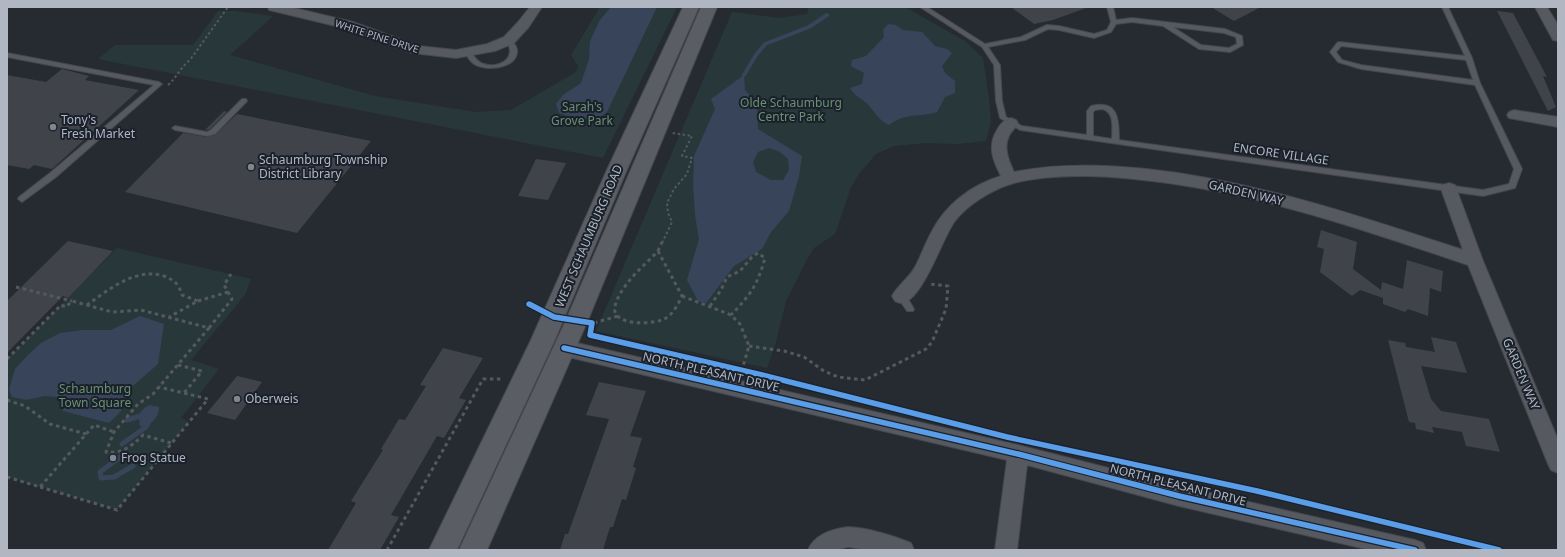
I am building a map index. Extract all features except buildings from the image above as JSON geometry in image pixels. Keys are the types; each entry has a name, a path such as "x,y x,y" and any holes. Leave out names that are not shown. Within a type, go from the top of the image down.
{"main road":[{"name":"WEST SCHAUMBURG ROAD","path":"443,550 542,342 616,172 691,7"},
{"name":"WEST SCHAUMBURG ROAD","path":"473,550 564,348 587,324 708,7"}],"street":[{"name":"WHITE PINE DRIVE","path":"274,7 348,25 417,50 456,54 490,48 509,40 523,25 536,7"},
{"path":"1541,7 1558,37"},
{"path":"1514,114 1558,122"},
{"path":"1010,178 1002,164 999,140 1002,130 1011,123"},
{"name":"GARDEN WAY","path":"906,302 946,221 956,210 993,184 1010,178 1081,170 1130,173 1193,181 1252,193 1344,217 1475,262"},
{"name":"GARDEN WAY","path":"1449,189 1475,262 1558,464"},
{"name":"NORTH PLEASANT DRIVE","path":"564,348 1018,454 1142,488 1415,550"},
{"path":"1006,550 1018,454"},
{"path":"819,550 831,540 843,536 903,550"}],"lane":[{"path":"923,7 984,46 997,65 999,101 1003,118 1011,123"},
{"path":"984,46 1023,39 1047,27 1059,28 1094,36 1109,31 1114,22 1110,7"},
{"name":"ENCORE VILLAGE","path":"1011,123 1020,128 1449,189 1483,193 1512,186 1518,169 1477,83 1469,58 1445,7"},
{"path":"1114,22 1132,20 1225,31 1239,36 1240,45 1230,50 1199,47 1165,24"},
{"path":"468,52 477,63 483,66 498,66 506,63 512,58 515,52 509,40"},
{"path":"1469,58 1339,44 1333,52 1340,61 1361,67 1477,83"},
{"path":"7,55 159,84 53,175 22,198"},
{"path":"175,128 207,134 213,132 244,101"},
{"path":"1090,138 1090,111 1093,108 1107,108 1112,110 1115,114 1116,142"}],"path":[{"path":"167,86 175,79 182,66 190,60 228,7"},
{"path":"672,133 692,136 682,156 692,158 687,174 679,183 667,203 672,222 658,252 623,288 614,307 618,316 623,320 645,324 662,321 674,312 682,296"},
{"path":"658,252 682,296 731,315 740,324 749,346 742,370"},
{"path":"710,306 727,277 740,271 752,257 758,254 765,258 759,279 748,297 731,315"},
{"path":"171,443 143,435 130,448 114,454 106,452 114,432 138,404 153,394 232,299 224,285 231,274"},
{"path":"87,305 124,281 139,276 153,275 168,277 179,285 182,295 198,301"},
{"path":"749,346 784,351 804,357 824,371 838,377 865,380 926,349 932,342 946,309 948,286 915,284"},
{"path":"16,287 112,312 141,310 209,328"},
{"path":"169,317 198,301 228,292"},
{"path":"7,359 61,305 66,307 72,301"},
{"path":"587,324 605,321 618,316"},
{"path":"178,365 202,371 184,393"},
{"path":"735,369 749,372"},
{"path":"386,550 483,379 503,378"},
{"path":"7,477 117,510 208,399 159,387"},
{"path":"7,400 25,406 50,424 86,434"},
{"path":"40,487 94,425 114,432"}],"green space":[{"name":"Sarah's Grove Park","path":"600,7 677,7 603,158 98,59 115,45 193,45 218,11 235,11 273,16 230,55 375,96 476,112 511,110 576,72 578,66 571,55"},
{"name":"Olde Schaumburg Centre Park","path":"809,7 905,7 965,41 983,58 991,123 986,141 957,144 926,143 894,146 876,154 859,174 851,187 835,234 814,248 805,263 786,301 775,345 767,368 596,331 732,12 779,18 807,14"},
{"name":"Schaumburg Town Square","path":"117,248 251,279 245,295 191,360 219,369 181,418 189,422 117,510 7,477 7,359"}],"water":[{"path":"611,7 657,7 607,112 602,116 590,119 571,117 559,113 556,104 563,95 581,83 589,59 590,41 600,20"},
{"path":"888,24 896,25 903,30 922,32 935,46 947,49 952,53 942,66 945,73 955,81 955,93 945,97 937,112 901,118 889,125 881,120 850,88 862,84 864,73 851,66 852,60 866,56 884,37 883,30"},
{"path":"744,75 745,90 757,103 758,129 802,156 799,176 789,211 771,232 762,249 734,266 706,303 698,301 687,280 699,239 695,215 693,185 694,156 715,109 711,99","holes":["769,148 780,152 788,159 789,170 783,180 771,180 756,172 753,162 758,152"]},
{"path":"140,316 164,324 158,364 127,391 121,411 109,423 63,411 63,403 56,397 45,396 26,400 12,397 9,389 15,369 41,343 60,333 82,330 111,330"},
{"path":"149,405 159,407 157,416 146,427 140,426 140,414 143,409"}],"waterway":[{"path":"744,75 756,55 765,44 809,27 827,15"},
{"path":"127,420 144,415"},
{"path":"122,444 146,427 148,423"},
{"path":"123,455 100,472 101,478 114,477 133,466"}],"cycle path":[{"path":"529,304 554,317 592,323 590,335 762,375 1007,437 1257,491 1499,550"},
{"path":"564,348 1018,454 1179,496 1415,550"}],"place":[{"name":"Tony's Fresh Market","path":"53,127"},
{"name":"Schaumburg Township District Library","path":"251,167"},
{"name":"Oberweis","path":"237,399"},
{"name":"Frog Statue","path":"113,458"}]}
